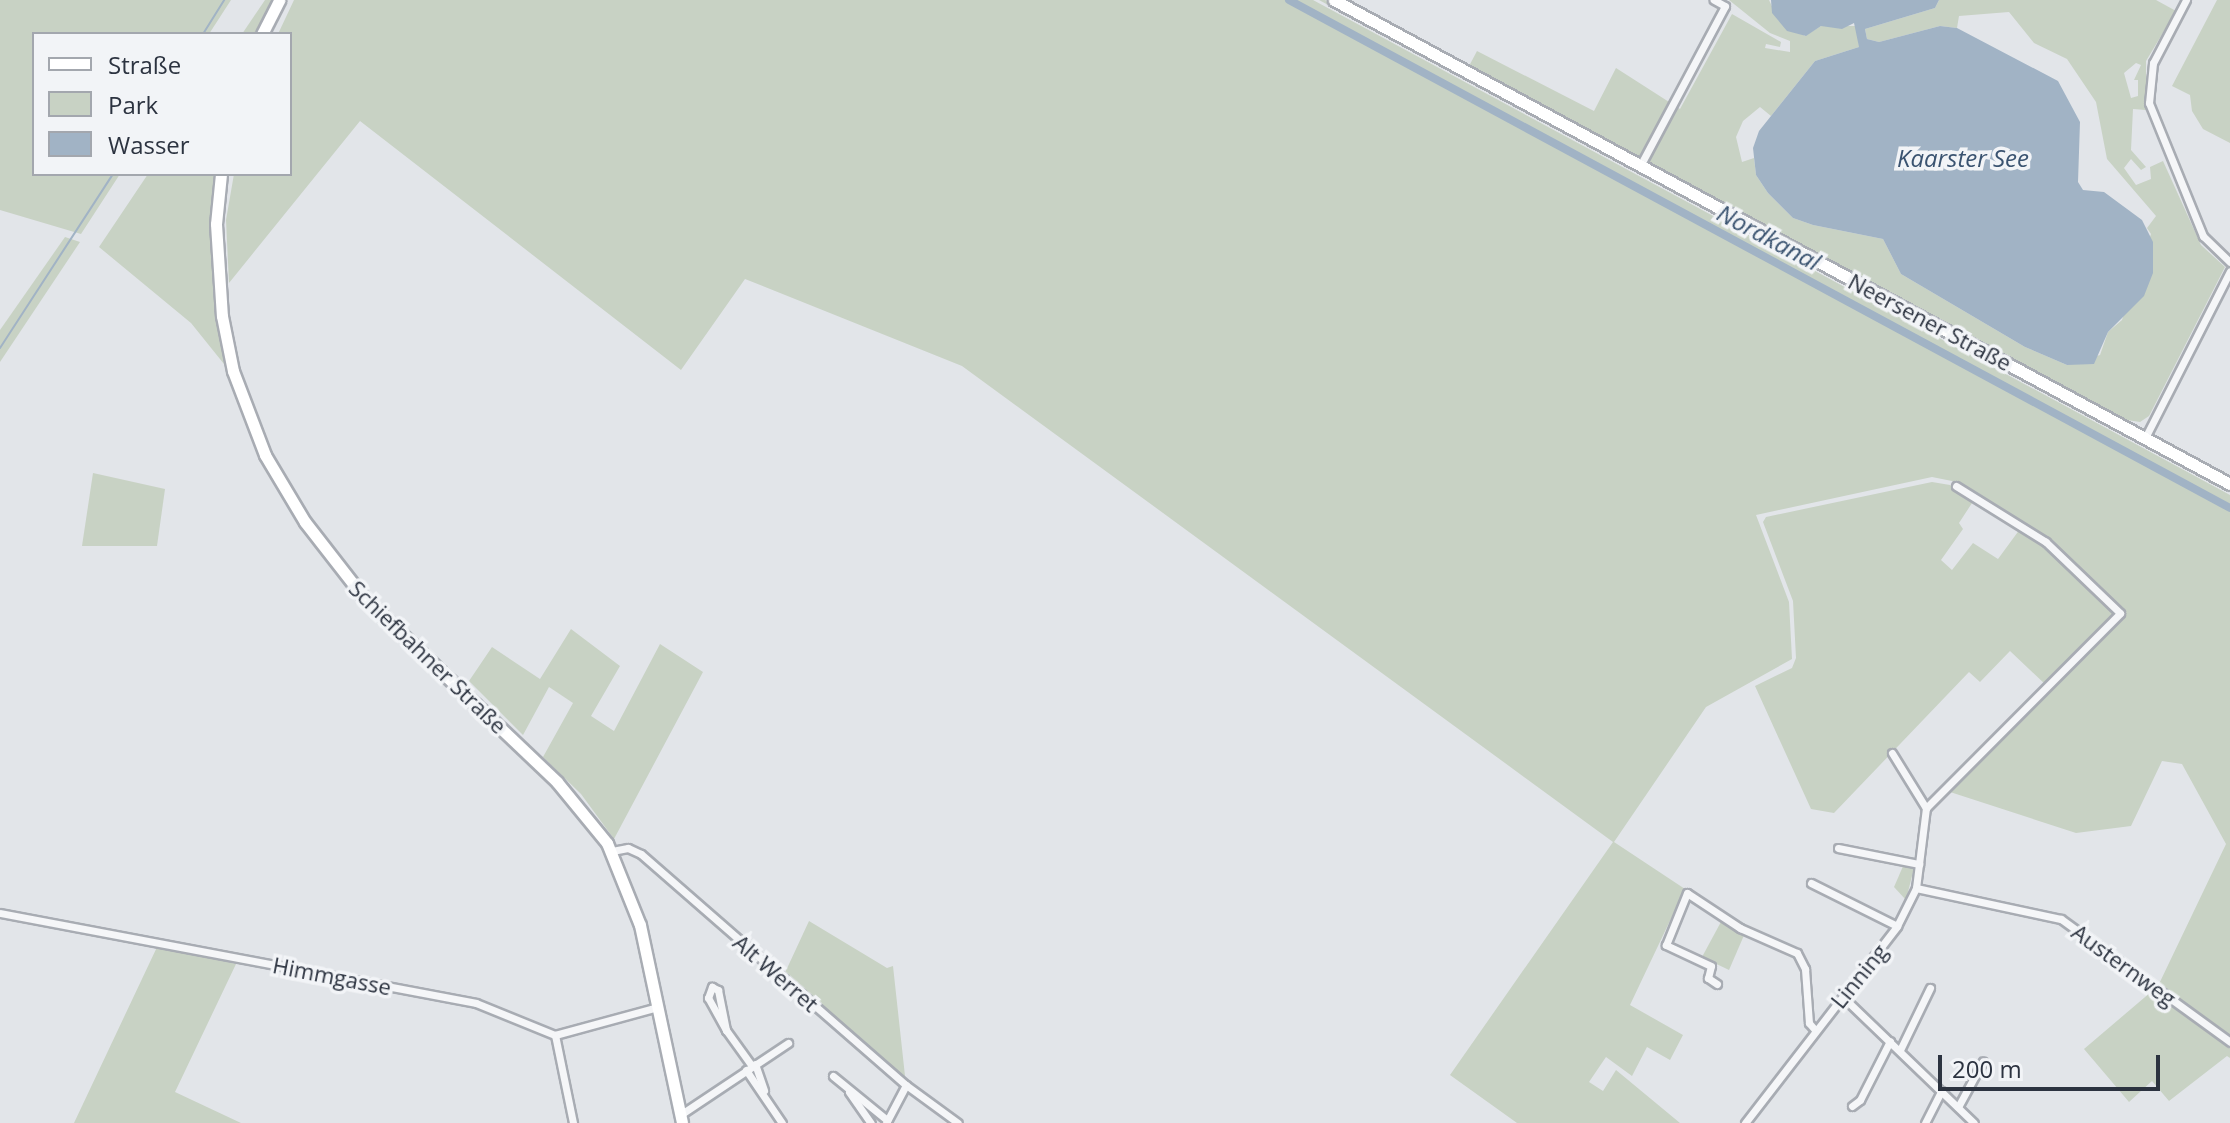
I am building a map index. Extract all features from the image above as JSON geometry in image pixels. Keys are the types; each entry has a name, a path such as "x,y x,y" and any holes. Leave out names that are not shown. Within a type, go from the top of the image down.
{"street":[{"path":"263,32 279,0"},
{"name":"Neersener Straße","path":"1334,0 2230,484"},
{"path":"1640,166 1725,6 1714,0"},
{"path":"2186,0 2153,63 2149,103 2203,236 2230,262"},
{"name":"Schiefbahner Straße","path":"221,176 217,265 225,336 250,420 276,475 318,540 365,599 567,793 612,851 634,904 681,1119"},
{"path":"2145,438 2230,271"},
{"path":"1892,753 1926,808 2120,613 2046,542 1956,486"},
{"name":"Linning","path":"1745,1123 1897,926 1916,888 1926,808"},
{"name":"Alt Werret","path":"612,851 628,848 641,854 906,1085 958,1123"},
{"path":"1838,848 1919,864"},
{"path":"1811,883 1897,926"},
{"name":"Austernweg","path":"1916,888 2061,919 2230,1042"},
{"path":"1717,984 1708,978 1711,966 1666,945 1687,893 1736,926 1797,953 1805,969 1809,1023 1815,1030"},
{"name":"Himmgasse","path":"0,913 469,1001 555,1035"},
{"path":"726,1030 718,990 712,987 708,998 726,1030 751,1066 782,1123"},
{"path":"1900,1050 1930,988"},
{"path":"1844,998 1974,1123"},
{"path":"573,1123 555,1035 658,1007"},
{"path":"1852,1106 1860,1100 1890,1041"},
{"path":"681,1119 751,1066 788,1043"},
{"path":"1958,1107 1983,1061"},
{"path":"833,1076 887,1122 906,1085"},
{"path":"843,1084 871,1123"},
{"path":"1925,1123 1941,1091"}],"green space":[{"path":"0,0 231,0 210,32 32,32 32,176 119,176 81,234 0,210"},
{"path":"265,0 273,0 257,32 243,32"},
{"path":"294,0 1313,0 2230,495 2230,1058 2227,1056 2169,1101 2152,1081 2129,1102 2084,1049 2158,986 2226,844 2182,764 2162,761 2131,826 2076,833 1947,791 2047,686 2010,651 1980,682 1969,672 1834,813 1811,809 1755,686 1792,668 1796,658 1793,601 1763,522 1766,517 1932,482 1950,485 1974,500 1959,523 1963,529 1941,560 1952,570 1973,543 1998,559 2020,529 2044,544 2109,608 2048,541 1952,481 1932,477 1756,515 1789,602 1792,659 1706,707 1614,842 1685,889 1630,1005 1683,1035 1670,1060 1647,1047 1632,1076 1606,1057 1589,1082 1603,1091 1616,1070 1680,1123 1517,1123 1450,1075 1613,842 962,366 745,279 681,370 360,121 229,283 226,220 234,176 292,176 292,32 279,32"},
{"path":"1319,0 1325,0 1630,165 1629,168"},
{"path":"1729,0 1769,0 1779,21 1805,36 1821,26 1858,26 1859,47 1815,61 1771,116 1760,107 1743,121 1736,137 1742,162 1754,158 1756,175 1768,193 1793,218 1883,239 1901,274 2025,347 2067,365 2100,355 2108,332 2122,320 2151,234 2147,228 2156,216 2107,159 2096,102 2067,59 2034,43 2009,12 1959,16 1957,28 1940,26 1879,42 1867,39 1865,29 1935,8 1939,0 2156,0 2176,11 2146,61 2146,110 2133,109 2131,150 2146,167 2141,170 2131,159 2124,168 2136,185 2151,179 2150,167 2163,161 2201,245 2225,267 2149,416 2140,422 2127,420 1468,68 1477,51 1594,111 1616,68 1680,109 1732,14 1781,42 1780,47 1766,44 1765,48 1790,52 1790,41 1770,33","holes":["2136,63 2141,65 2134,80 2138,80 2138,96 2131,98 2124,73"]},
{"path":"2217,0 2230,0 2230,143 2203,129 2192,111 2190,95 2172,86"},
{"path":"1633,166 2230,489 2230,492 1632,169"},
{"path":"147,176 218,176 213,266 228,369 191,323 99,247"},
{"path":"65,237 80,242 0,362 0,330"},
{"path":"93,473 165,489 157,546 82,546"},
{"path":"571,629 620,666 591,716 614,731 660,644 703,672 614,839 581,794 543,757 573,703 549,687 523,735 469,681 492,647 540,679"},
{"path":"1904,864 1914,868 1906,900 1894,887"},
{"path":"1722,920 1745,933 1729,970 1702,957"},
{"path":"809,921 887,968 893,966 906,1085 783,977"},
{"path":"158,945 236,964 175,1092 241,1123 74,1123"}],"water":[{"name":"Kaarster See","path":"1771,0 1939,0 1935,8 1865,29 1867,39 1879,42 1940,26 1957,28 2058,81 2080,122 2078,182 2083,190 2104,192 2142,220 2153,242 2153,273 2144,296 2108,332 2094,364 2067,365 2025,347 1901,274 1883,239 1793,218 1768,193 1756,175 1753,148 1759,131 1815,61 1859,47 1854,23 1842,29 1821,26 1806,36 1787,31 1772,13"}],"waterway":[{"path":"204,32 224,0"},
{"name":"Nordkanal","path":"1289,0 2230,508"},
{"path":"0,348 112,176"}]}
